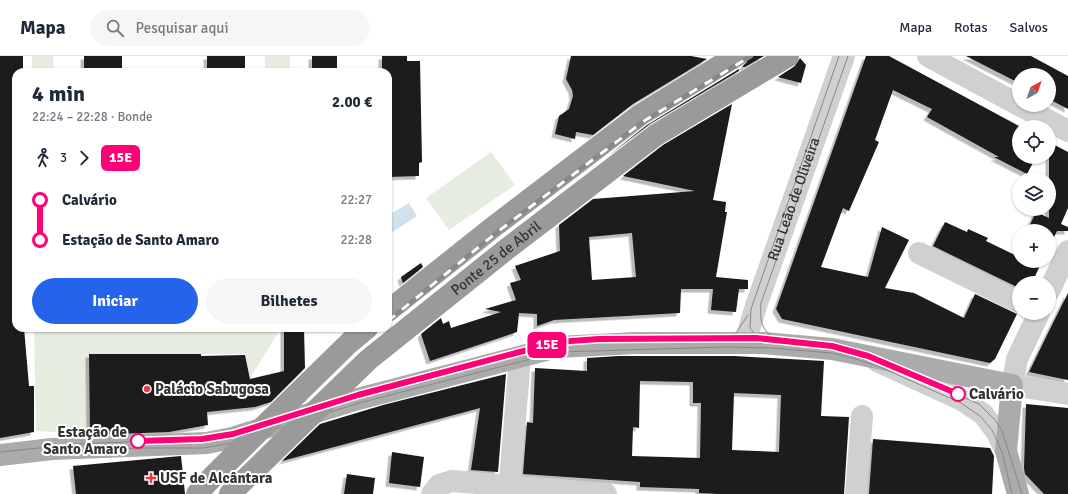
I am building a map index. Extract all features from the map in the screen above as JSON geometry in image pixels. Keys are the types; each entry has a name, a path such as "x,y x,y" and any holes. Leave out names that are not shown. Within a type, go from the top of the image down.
{"highway":[{"name":"Ponte 25 de Abril","path":"392,308 492,228 640,115 736,56"},
{"name":"Ponte 25 de Abril","path":"230,494 368,360 508,248 656,136 788,56"},
{"path":"197,494 214,475 343,348 362,332"}],"main road":[{"path":"0,455 52,449 206,443 232,438 358,399 557,347 636,343 745,343 832,349 1012,385 1006,451 1018,494"}],"street":[{"name":"Rua Leão de Oliveira","path":"745,343 756,306 844,56"},
{"path":"928,56 1012,101"},
{"path":"1032,112 1068,131"},
{"path":"1056,276 1068,251"},
{"path":"919,253 1012,299"},
{"path":"1036,320 1017,359 1012,385 1068,394"},
{"path":"509,490 520,357"},
{"path":"868,357 962,400 983,414 996,431 1006,451"},
{"path":"856,494 862,416"},
{"path":"432,494 439,485 448,481 509,490 606,494"}],"shaded area":[{"path":"32,56 53,56 54,68 32,68"},
{"path":"265,56 290,56 290,68 265,68"},
{"path":"491,152 515,185 449,230 426,198"},
{"path":"34,332 279,332 250,378 245,354 90,354 89,434 36,431"}],"water":[{"path":"409,203 417,216 392,232 392,212"}],"building":[{"path":"0,56 23,56 23,68 12,68 12,332 24,332 29,386 34,386 34,432 0,438"},
{"path":"84,56 122,56 122,68 84,68"},
{"path":"207,56 245,56 245,68 207,68"},
{"path":"312,56 337,56 337,68 312,68"},
{"path":"382,56 407,56 407,61 420,61 422,162 419,163 419,176 392,177 392,68 382,68"},
{"path":"571,56 691,56 707,59 633,104 593,135 576,132 575,139 555,134 559,116 569,109 573,96 572,90 566,79"},
{"path":"748,56 764,56 745,67 742,67 747,62"},
{"path":"866,56 889,56 1012,122 1012,164 1032,164 1028,172 1023,172 994,157 999,157 927,117 932,109 893,90 875,140 879,142 849,211 843,208 821,267 868,277 882,227 909,240 885,288 914,293 964,318 975,294 1012,312 1012,320 1014,320 995,359 990,363 782,319 776,309"},
{"path":"966,56 1031,56 1053,68 1012,68 1012,79"},
{"path":"800,58 806,65 801,83 778,77 795,66"},
{"path":"739,69 739,71 650,124 608,156 647,125"},
{"path":"1056,70 1068,76 1068,109 1056,103"},
{"path":"732,104 713,200 726,202 725,212 727,212 716,277 748,280 748,289 739,289 736,312 711,310 713,289 681,289 680,313 554,320 537,326 537,314 519,313 517,332 430,361 421,334 441,318 443,324 449,321 451,328 501,312 485,309 516,300 510,283 521,280 515,266 560,251 559,225 593,199 695,191 623,176 663,145","holes":["632,233 636,277 592,280 589,237"]},
{"path":"1056,146 1068,152 1068,208 1061,224 1068,227 1068,231 1057,231 1056,233 1056,224 1030,224 1034,216 1045,216 1049,218 1049,216 1056,216 1056,172 1049,172 1049,164 1056,164"},
{"path":"945,222 967,232 968,229 988,238 986,241 1012,254 1012,268 1039,268 1035,276 1012,276 1012,285 933,246"},
{"path":"421,263 423,267 403,283 401,277"},
{"path":"1068,293 1068,380 1029,372 1054,320 1056,320 1056,317"},
{"name":"Palácio Sabugosa","path":"284,332 304,332 305,368 271,402 255,407 207,412 208,425 169,432 90,435 89,354 201,354 201,356 245,355 250,379 284,371"},
{"path":"619,356 734,356 824,361 821,416 849,417 844,494 699,493 699,489 640,487 640,482 523,474 527,422 533,423 535,368 587,371 587,358","holes":["640,381 693,382 693,403 701,403 700,458 632,456 633,427 639,428","734,393 781,395 779,452 732,450"]},
{"path":"506,374 498,472 471,470 480,408 282,461 320,424 383,405"},
{"path":"1026,404 1068,408 1068,494 1044,494 1025,474"},
{"path":"873,439 990,448 994,456 992,494 869,494"},
{"path":"392,452 424,457 420,487 389,483"},
{"name":"USF de Alcântara","path":"181,456 185,494 76,494 73,466"},
{"path":"347,474 375,478 373,494 344,494"}],"tram line":[{"path":"760,341 750,328 751,309 839,56"},
{"path":"779,340 768,333 762,325 761,303 848,56"},
{"path":"729,336 736,333 748,315"},
{"name":"15E","path":"138,441 202,439 233,434 358,395 557,342 599,339 756,338 832,346 858,352 958,394"},
{"path":"0,452 77,444 202,439 233,434 358,395 557,342 599,339 757,338 832,346 858,352 979,404 996,421 1002,431 1022,494"},
{"path":"49,452 138,448 203,448 232,443 359,403 558,352 725,347 772,348 832,353 859,360 880,367 961,403 980,416 992,430 1002,452 1012,494"}],"railway":[{"path":"392,318 496,233 644,121 751,56"},
{"path":"392,330 503,242 652,129 772,56"},
{"path":"208,494 355,348 374,332"},
{"path":"221,494 362,354 390,332"}],"place":[{"name":"Palácio Sabugosa","path":"147,389"},
{"name":"Calvário","path":"958,394"},
{"name":"Estação de Santo Amaro","path":"138,441"},
{"name":"USF de Alcântara","path":"151,478"}]}
